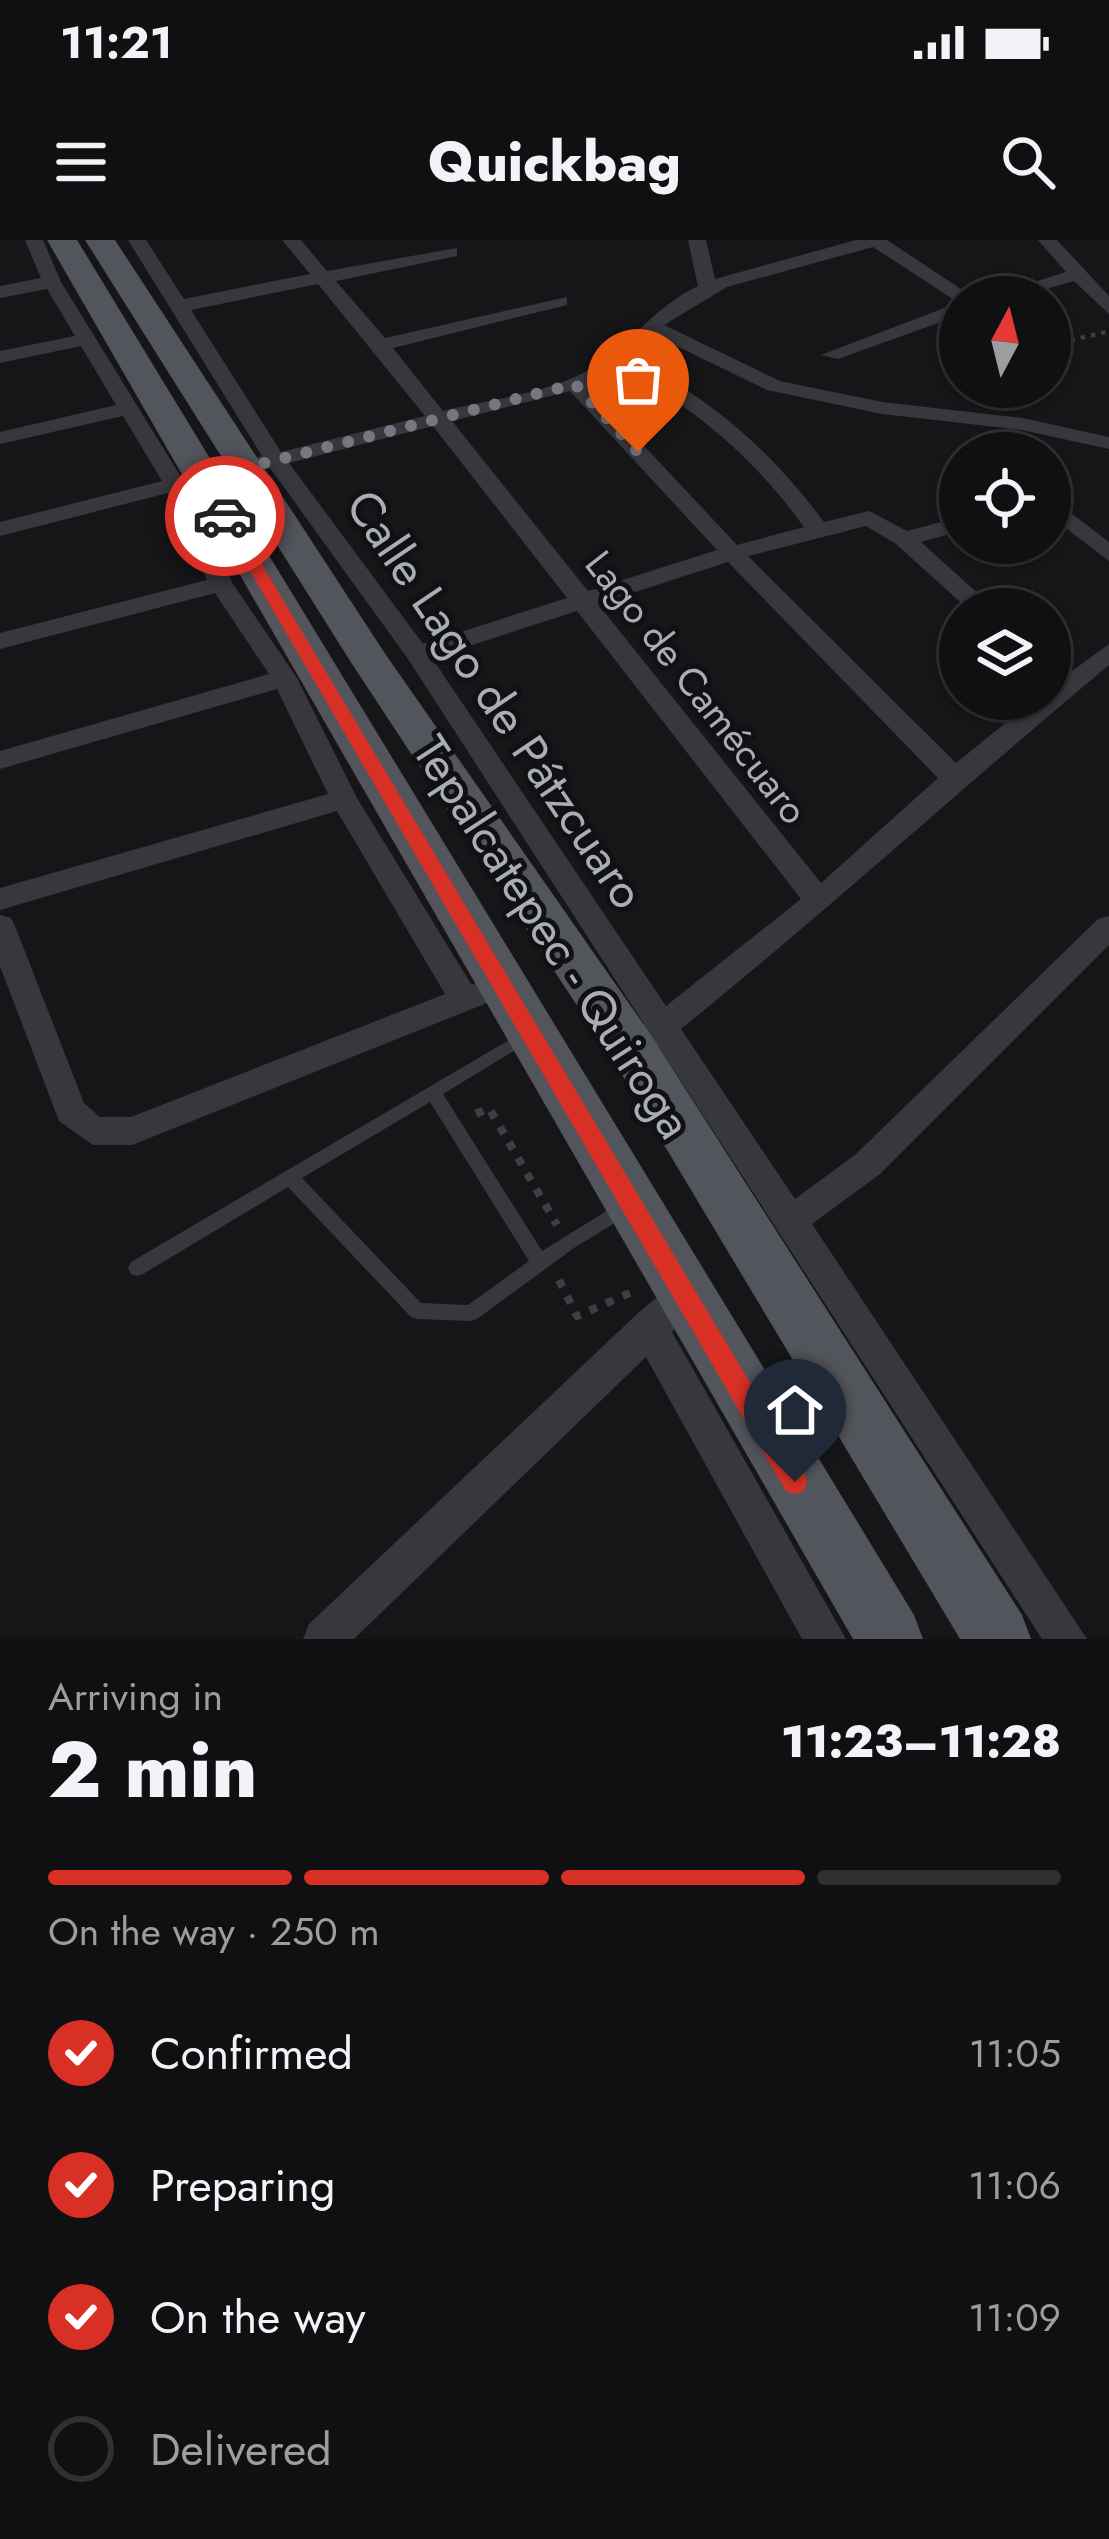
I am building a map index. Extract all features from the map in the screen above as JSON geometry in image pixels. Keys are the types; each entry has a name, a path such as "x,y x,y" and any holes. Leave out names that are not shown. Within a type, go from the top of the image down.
{"main road":[{"name":"Tepalcatepec - Quiroga","path":"100,240 225,474 649,1038 998,1639"},
{"path":"57,261 225,474 482,993 529,1034 631,1205 667,1311 890,1639"}],"street":[{"path":"34,240 57,261 87,339 127,409 225,474"},
{"name":"Calle Lago de Pátzcuaro","path":"137,240 180,306 225,474 417,654 649,1038 789,1220 1066,1639"},
{"name":"Lago de Camécuaro","path":"291,240 584,600 819,901"},
{"path":"697,240 708,288"},
{"path":"0,529 575,384 621,360 672,308 708,288 876,240 939,281"},
{"path":"1047,240 1109,308"},
{"path":"180,306 451,252"},
{"path":"0,292 57,261"},
{"path":"1071,276 1079,274"},
{"path":"380,345 560,301"},
{"path":"831,355 939,316"},
{"path":"655,328 774,386 882,408 1022,424 1109,443"},
{"path":"0,357 87,339"},
{"path":"621,360 732,427 764,457 818,530"},
{"path":"575,384 732,553 956,778"},
{"path":"0,438 127,409"},
{"path":"0,926 70,1111 93,1131 131,1131 482,993 344,799 284,678 220,584 225,474"},
{"path":"417,654 850,520 883,522 959,588"},
{"path":"1071,522 1109,554"},
{"path":"904,539 939,530"},
{"path":"0,641 220,584"},
{"path":"1071,672 1109,652"},
{"path":"0,760 214,702 284,678"},
{"path":"649,1038 819,901 1016,720"},
{"path":"0,898 344,799"},
{"path":"789,1220 817,1205 868,1164 1109,927"},
{"path":"324,1639 667,1311 825,1639"}],"lane":[{"path":"137,1268 529,1034"},
{"path":"432,1091 540,1263"},
{"path":"290,1176 417,1311 471,1313 631,1205"}],"path":[{"path":"1071,340 1109,331"}],"way so far":[{"path":"225,516 202,479 575,384 638,452"}],"route":[{"path":"225,516 795,1482"}]}
